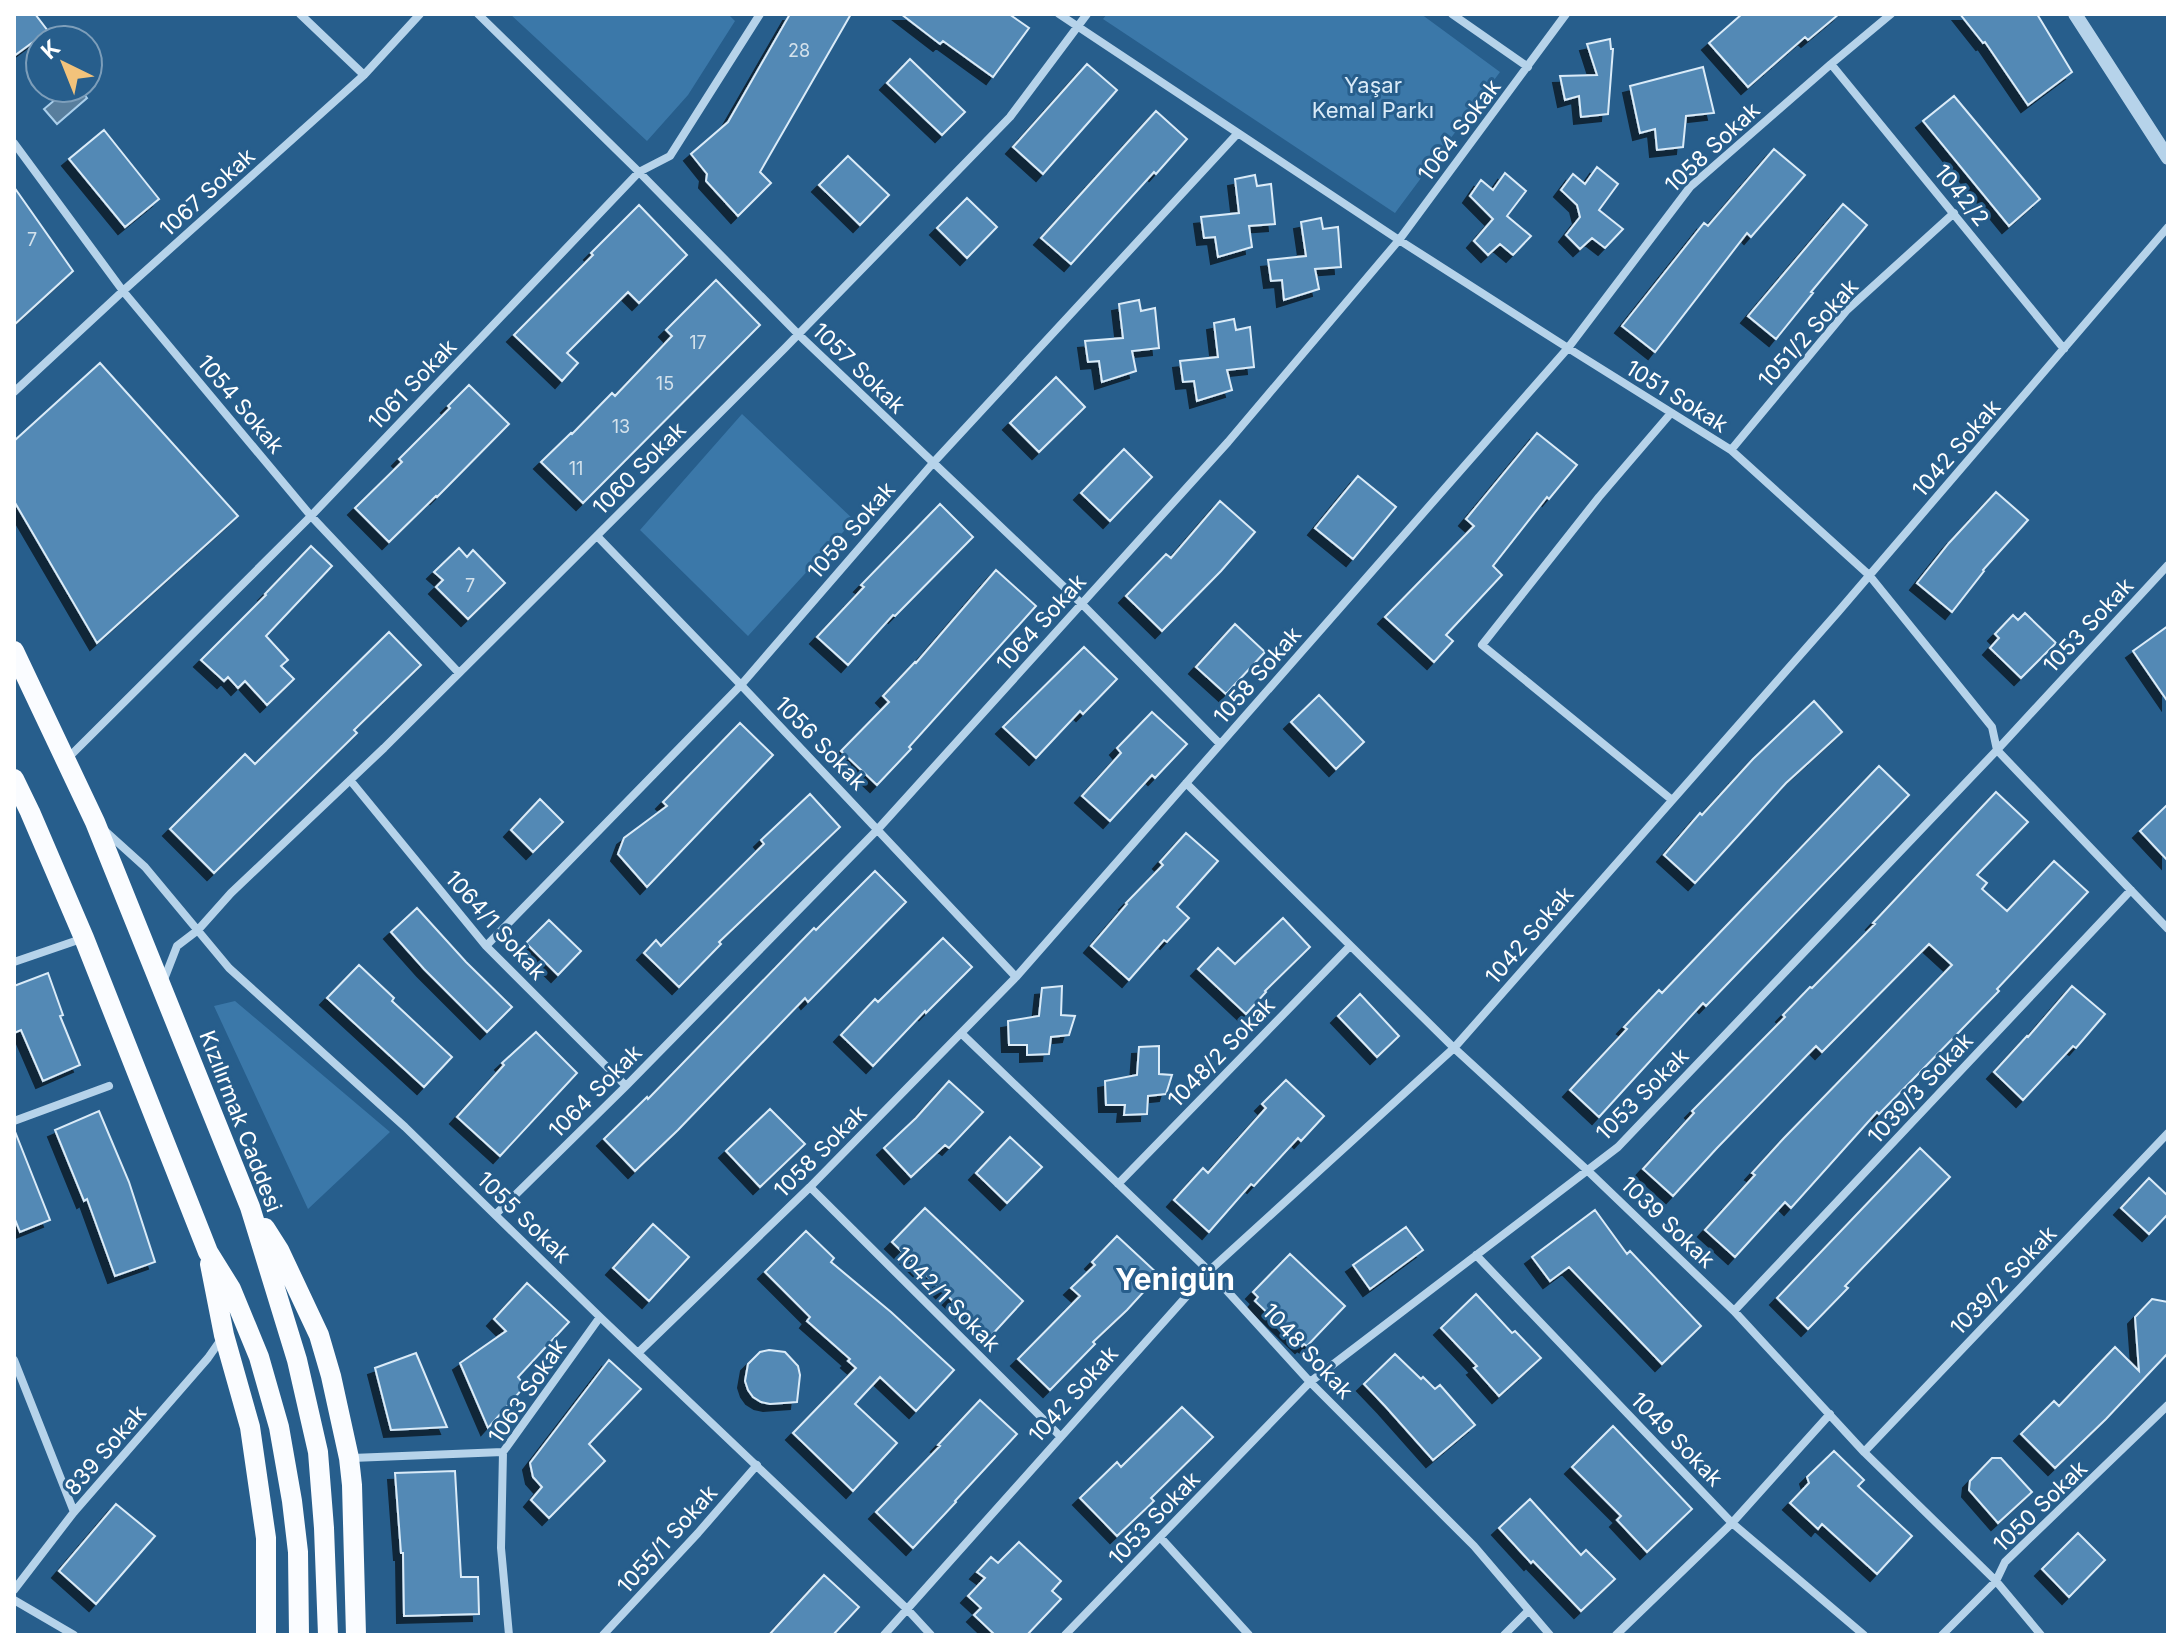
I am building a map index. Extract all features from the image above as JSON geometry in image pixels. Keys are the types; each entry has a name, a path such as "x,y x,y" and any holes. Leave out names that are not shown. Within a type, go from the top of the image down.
{"main road":[{"name":"Kızılırmak Caddesi","path":"14,651 95,822 250,1207 297,1360 318,1452 328,1635"},
{"path":"14,779 26,814 84,938 208,1252 231,1289 254,1343 279,1427 292,1501 298,1552 299,1635"},
{"path":"250,1207 279,1250 319,1335 331,1376 352,1485 356,1635"},
{"path":"208,1252 224,1335 250,1427 266,1538 266,1635"}],"street":[{"path":"300,14 364,75"},
{"name":"1067 Sokak","path":"14,392 364,75 420,14"},
{"name":"1057 Sokak","path":"478,14 798,334 1082,604 1220,744"},
{"name":"1061 Sokak","path":"65,761 311,516 639,172 670,156 760,14"},
{"name":"1051 Sokak","path":"1059,14 1399,240 1731,450 1869,575 1992,727 1997,750 2168,929"},
{"name":"1060 Sokak","path":"161,986 177,946 198,930 231,893 597,536 1010,117 1087,14"},
{"path":"1452,14 1528,67"},
{"name":"1064 Sokak","path":"496,1214 878,829 1228,442 1399,240 1566,14"},
{"name":"1058 Sokak","path":"639,1352 810,1187 1016,977 1568,348 1690,187 1891,14"},
{"path":"2075,14 2168,158"},
{"name":"1042/2","path":"1831,64 2064,349"},
{"name":"1059 Sokak","path":"486,946 741,685 933,463 1238,133"},
{"name":"1054 Sokak","path":"14,143 123,291 311,516 459,673"},
{"name":"1051/2 Sokak","path":"1731,450 1847,310 1954,213"},
{"name":"1042 Sokak","path":"884,1635 1209,1271 1454,1048 1869,575 2168,227"},
{"path":"1671,413 1599,497 1482,645 1672,800"},
{"name":"1056 Sokak","path":"597,536 1016,977"},
{"name":"1053 Sokak","path":"1065,1635 1310,1382 1618,1147 1997,750 2168,565"},
{"name":"1064/1 Sokak","path":"350,780 486,946 626,1086"},
{"name":"1039 Sokak","path":"1186,783 1454,1048 1734,1311 1864,1452 1996,1581 2041,1635"},
{"name":"1055 Sokak","path":"95,822 145,867 229,968 405,1127 931,1635"},
{"name":"1039/3 Sokak","path":"1734,1311 2131,890"},
{"path":"14,962 84,938"},
{"name":"1048/2 Sokak","path":"1118,1184 1350,946"},
{"name":"1048 Sokak","path":"961,1033 1209,1271 1310,1382 1474,1546 1550,1635"},
{"path":"14,1121 109,1086"},
{"name":"1039/2 Sokak","path":"1864,1452 2168,1133"},
{"name":"1042/1 Sokak","path":"810,1187 1060,1436"},
{"name":"1049 Sokak","path":"1476,1255 1732,1523 1864,1635"},
{"name":"1063 Sokak","path":"509,1635 501,1548 503,1452 600,1317"},
{"name":"839 Sokak","path":"14,1590 74,1512 208,1358 224,1335"},
{"path":"14,1360 74,1512"},
{"name":"1050 Sokak","path":"1942,1635 1996,1581 2005,1562 2168,1405"},
{"path":"1616,1635 1732,1523 1830,1414"},
{"path":"349,1458 503,1452"},
{"name":"1055/1 Sokak","path":"603,1635 757,1465"},
{"path":"1160,1537 1249,1635"},
{"path":"14,1600 74,1635"},
{"path":"1504,1635 1528,1611"}],"green space":[{"path":"510,14 728,14 735,21 688,95 647,141"},
{"name":"Yaşar Kemal Parkı","path":"1107,14 1421,14 1500,72 1395,213 1103,19"},
{"path":"742,414 854,520 748,636 640,530"},
{"path":"235,1001 390,1132 308,1209 214,1006"}],"shaded area":[{"path":"50,104 80,104 57,124 44,109"}],"building":[{"path":"14,14 35,14 43,24 24,24 24,49 14,56"},
{"path":"790,14 851,14 760,172 771,183 738,216 706,181 707,174 691,154 728,122"},
{"path":"901,14 1009,14 1029,28 993,77 943,41 940,44"},
{"path":"1742,14 1839,14 1808,40 1805,37 1748,87 1709,43"},
{"path":"1960,14 2037,14 2072,72 2028,105 1985,42"},
{"path":"1610,39 1613,49 1608,114 1581,117 1579,96 1565,100 1560,76 1597,75 1587,44"},
{"path":"910,59 965,112 942,135 887,83"},
{"path":"1087,64 1117,90 1043,174 1013,147"},
{"path":"1703,67 1714,113 1686,116 1683,147 1657,150 1655,129 1640,133 1630,86"},
{"path":"1954,96 2040,199 2009,226 1923,121"},
{"path":"1156,111 1187,139 1071,264 1041,238"},
{"path":"104,130 159,199 125,227 69,159"},
{"path":"1774,149 1805,175 1751,237 1747,233 1655,352 1622,326 1704,223 1708,226"},
{"path":"848,156 889,195 860,225 819,185"},
{"path":"1597,167 1618,184 1599,210 1623,229 1605,248 1592,238 1580,249 1566,235 1580,217 1577,205 1561,190 1573,174 1585,184"},
{"path":"1505,173 1526,191 1507,216 1531,236 1513,255 1500,244 1488,255 1474,241 1493,219 1470,196 1481,180 1493,190"},
{"path":"1255,175 1257,186 1271,184 1275,224 1249,226 1252,247 1218,257 1215,237 1204,238 1201,217 1239,213 1235,179"},
{"path":"14,187 73,271 14,325"},
{"path":"967,198 997,227 967,258 937,228"},
{"path":"1843,204 1867,225 1776,339 1748,316"},
{"path":"639,205 687,255 639,303 628,292 567,353 578,363 562,381 514,335"},
{"path":"1321,218 1323,229 1338,227 1341,267 1315,269 1319,289 1284,300 1282,280 1271,281 1268,260 1306,256 1301,222"},
{"path":"716,280 760,325 583,503 541,462 612,393 615,396 672,336 666,330"},
{"path":"1139,300 1141,311 1155,308 1159,348 1132,351 1136,371 1102,382 1099,361 1088,362 1085,341 1123,338 1119,304"},
{"path":"1234,319 1236,330 1250,327 1254,367 1227,370 1232,390 1197,401 1194,381 1183,382 1180,361 1218,357 1214,323"},
{"path":"100,363 238,516 97,643 14,501 14,441"},
{"path":"1056,377 1085,407 1039,452 1010,423"},
{"path":"469,385 509,424 389,542 355,508 402,462 399,459"},
{"path":"1537,433 1577,465 1549,499 1547,497 1493,566 1502,575 1446,635 1453,641 1434,662 1385,617 1474,526 1466,519"},
{"path":"1124,449 1152,477 1110,521 1081,493"},
{"path":"1358,476 1396,507 1353,559 1315,528"},
{"path":"1996,492 2028,520 1983,570 1952,612 1917,583"},
{"path":"1220,501 1255,532 1162,631 1126,596 1166,554 1171,558"},
{"path":"940,504 973,537 893,615 848,665 817,637 864,587 861,585"},
{"path":"311,546 332,566 266,636 288,660 281,666 294,679 267,705 245,681 238,688 228,677 224,681 201,660"},
{"path":"459,548 467,557 473,550 505,583 468,619 436,587 443,580 434,572"},
{"path":"996,570 1036,606 877,785 841,751 889,702 883,696 916,663"},
{"path":"2025,613 2056,643 2021,678 1990,648 1999,638 1995,634 2013,615 2018,620"},
{"path":"1235,624 1265,652 1226,694 1196,667"},
{"path":"2168,626 2168,702 2133,651"},
{"path":"389,632 421,665 354,730 357,733 214,873 170,829 245,754 255,764"},
{"path":"1084,647 1117,679 1083,714 1080,711 1036,758 1003,727"},
{"path":"1319,695 1364,742 1336,769 1291,722"},
{"path":"1814,701 1842,732 1786,783 1695,883 1664,855 1700,813 1702,815 1753,759"},
{"path":"1152,712 1187,744 1155,778 1152,775 1110,821 1082,796 1121,753 1117,748"},
{"path":"740,723 773,755 647,887 618,854 624,838 667,806 663,802"},
{"path":"1879,766 1909,795 1706,1006 1703,1003 1599,1117 1570,1090 1659,990 1662,993"},
{"path":"1996,792 2028,822 1977,875 1987,883 1982,889 2007,911 2054,861 2088,892 1997,989 1999,991 1879,1114 1877,1112 1791,1208 1785,1202 1735,1257 1705,1230 1784,1138 1952,965 1929,944 1822,1052 1816,1046 1673,1196 1643,1169 1694,1113 1692,1111 1875,924"},
{"path":"810,794 840,827 719,942 721,944 679,987 644,953 656,940 661,946 764,844 761,840"},
{"path":"540,799 563,822 533,852 511,830"},
{"path":"2168,804 2168,861 2140,831"},
{"path":"1186,833 1218,861 1177,907 1189,918 1167,942 1164,940 1129,980 1091,946 1126,903 1163,865 1160,862"},
{"path":"875,871 906,902 808,1002 805,998 635,1171 604,1139 648,1099 814,928 816,930"},
{"path":"417,908 512,1007 487,1032 391,932"},
{"path":"1283,918 1310,947 1246,1014 1198,969 1218,948 1235,964"},
{"path":"549,920 581,951 558,975 526,943"},
{"path":"943,938 972,967 873,1066 841,1035 875,999 878,1002"},
{"path":"359,965 452,1057 424,1087 327,998"},
{"path":"48,973 63,1015 60,1016 80,1065 43,1081 21,1030 14,1033 14,986"},
{"path":"1062,986 1061,1015 1075,1016 1069,1035 1051,1037 1049,1054 1027,1055 1027,1045 1009,1045 1008,1021 1039,1016 1042,988"},
{"path":"2072,986 2105,1014 2076,1048 2073,1046 2023,1100 1994,1072"},
{"path":"1360,994 1399,1036 1377,1057 1338,1016"},
{"path":"536,1032 577,1073 500,1156 457,1117 504,1065 502,1063"},
{"path":"1159,1046 1159,1074 1172,1075 1166,1094 1148,1096 1147,1114 1124,1115 1125,1105 1106,1105 1105,1081 1137,1075 1139,1047"},
{"path":"1286,1080 1324,1116 1301,1141 1298,1138 1254,1186 1251,1184 1209,1232 1174,1200 1203,1168 1208,1173 1266,1108 1262,1104"},
{"path":"949,1081 983,1112 949,1148 945,1145 911,1177 884,1148"},
{"path":"770,1109 805,1144 760,1187 726,1151"},
{"path":"99,1111 129,1182 155,1262 115,1276 87,1199 84,1201 55,1130"},
{"path":"14,1129 50,1220 20,1232 14,1217"},
{"path":"1010,1137 1042,1167 1007,1203 976,1173"},
{"path":"1920,1148 1950,1177 1808,1329 1777,1298"},
{"path":"2149,1178 2168,1196 2168,1214 2149,1234 2121,1208"},
{"path":"925,1208 1023,1301 990,1337 892,1242"},
{"path":"1595,1210 1627,1254 1630,1251 1701,1326 1662,1364 1569,1267 1550,1281 1532,1257"},
{"path":"653,1224 689,1257 649,1301 613,1268"},
{"path":"1406,1227 1423,1250 1370,1289 1353,1265"},
{"path":"806,1231 834,1258 831,1262 954,1370 916,1411 880,1377 855,1404 897,1443 853,1491 793,1433 856,1368 807,1321 810,1317 765,1272"},
{"path":"1117,1236 1159,1275 1050,1390 1018,1359 1080,1296 1071,1288 1095,1265 1092,1262"},
{"path":"1290,1254 1345,1306 1307,1346 1302,1346 1255,1301 1258,1297 1253,1292"},
{"path":"527,1283 569,1322 518,1377 525,1386 488,1428 460,1363 506,1331 494,1319"},
{"path":"1476,1294 1512,1333 1515,1331 1541,1358 1499,1396 1474,1368 1477,1366 1441,1328"},
{"path":"2152,1299 2168,1302 2168,1353 2055,1468 2021,1434 2054,1401 2059,1406 2115,1347 2139,1371 2135,1317"},
{"path":"760,1352 785,1352 798,1366 797,1402 761,1402 748,1390 745,1381 748,1364"},
{"path":"416,1353 447,1427 391,1430 375,1368"},
{"path":"1395,1354 1435,1389 1440,1385 1475,1425 1433,1460 1364,1384"},
{"path":"609,1360 641,1389 589,1444 605,1461 549,1518 531,1500 542,1487 533,1477 530,1463"},
{"path":"980,1400 1017,1434 913,1548 876,1512"},
{"path":"1182,1407 1213,1437 1117,1536 1080,1498 1117,1462 1121,1467"},
{"path":"1613,1426 1692,1509 1647,1552 1617,1520 1621,1516 1572,1467"},
{"path":"1834,1451 1864,1480 1858,1486 1912,1536 1877,1574 1822,1524 1818,1529 1790,1503 1809,1483 1807,1477"},
{"path":"1992,1458 2001,1458 2032,1492 1998,1523 1969,1490 1970,1481"},
{"path":"455,1471 461,1577 478,1577 479,1614 404,1616 403,1553 395,1473"},
{"path":"1530,1499 1581,1555 1586,1550 1615,1579 1581,1611 1499,1528"},
{"path":"116,1504 155,1536 96,1604 59,1571"},
{"path":"2078,1533 2105,1560 2069,1597 2042,1569"},
{"path":"1019,1542 1061,1581 1052,1591 1061,1599 1027,1635 995,1635 974,1615 981,1608 968,1596 985,1578 977,1572 991,1557 998,1563"},
{"path":"824,1575 859,1607 833,1635 769,1635"}],"district":[{"name":"Yenigün","path":"1175,1279"}]}
